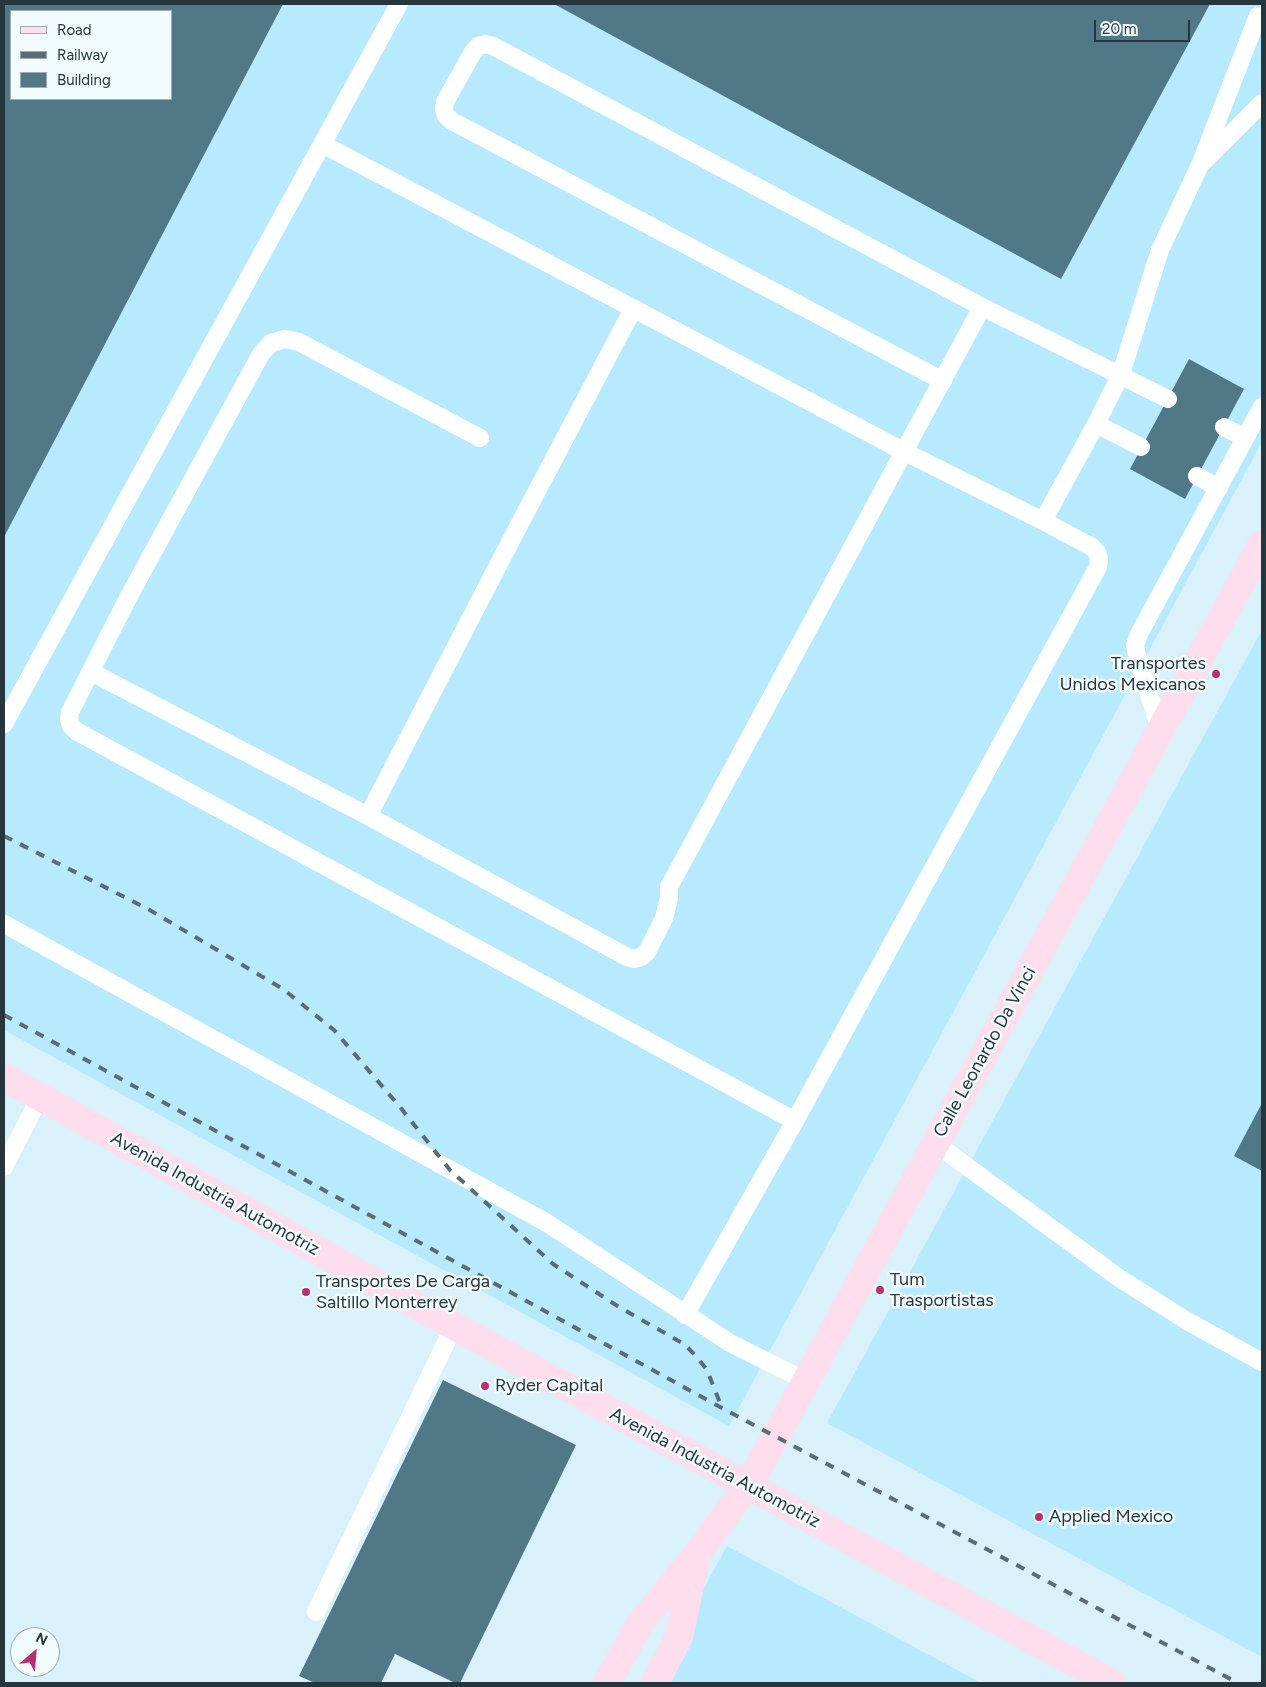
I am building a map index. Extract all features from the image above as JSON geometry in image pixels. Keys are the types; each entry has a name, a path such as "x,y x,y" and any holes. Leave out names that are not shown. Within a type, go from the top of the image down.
{"main road":[{"name":"Calle Leonardo Da Vinci","path":"607,1683 639,1625 748,1485 1262,544"},
{"name":"Avenida Industria Automotriz","path":"4,1077 454,1326 1112,1683"},
{"name":"Calle Leonardo Da Vinci","path":"655,1683 679,1637 696,1554"}],"lane":[{"path":"4,724 399,4"},
{"path":"1043,521 1121,374 1160,250 1200,165 1261,14"},
{"path":"943,381 452,122 446,116 445,102 473,52 478,46 485,44 492,46 982,307 1121,374 1168,399"},
{"path":"1200,165 1262,103"},
{"path":"322,144 905,452 1043,521 1092,547 1097,552 1099,559 1098,567 795,1121 685,1315"},
{"path":"91,672 368,816 627,958 642,957 647,952 664,918 669,898 669,887 982,307"},
{"path":"368,816 634,309"},
{"path":"480,438 300,342 285,339 271,343 261,354 128,598 70,712 71,726 76,731 795,1121"},
{"path":"1161,732 1135,645 1139,634 1262,407"},
{"path":"1096,424 1141,447"},
{"path":"1224,427 1245,438"},
{"path":"1197,476 1219,488"},
{"path":"4,924 547,1223 730,1343 806,1381"},
{"path":"4,1167 40,1097"},
{"path":"935,1143 1119,1278 1187,1321 1262,1362"},
{"path":"316,1612 454,1326"}],"shaded area":[{"path":"4,4 1262,4 1262,442 729,1426 4,1030"},
{"path":"1262,630 1262,1657 827,1423"},
{"path":"727,1546 981,1683 652,1683"}],"building":[{"path":"4,4 283,4 4,537"},
{"path":"554,4 1210,4 1061,279"},
{"path":"1189,359 1244,389 1185,499 1130,469"},
{"path":"1262,1103 1262,1171 1234,1156"},
{"path":"443,1380 576,1445 460,1683 455,1683 395,1654 381,1683 315,1683 299,1676"}],"railway":[{"path":"4,836 148,909 283,989 334,1030 400,1107 450,1170 553,1264 619,1307 684,1344 707,1370 722,1408"},
{"path":"4,1015 722,1408 1238,1683"}],"place":[{"name":"Transportes Unidos Mexicanos","path":"1216,674"},
{"name":"Tum Trasportistas","path":"880,1290"},
{"name":"Transportes De Carga Saltillo Monterrey","path":"306,1292"},
{"name":"Ryder Capital","path":"485,1386"},
{"name":"Applied Mexico","path":"1039,1517"}]}
